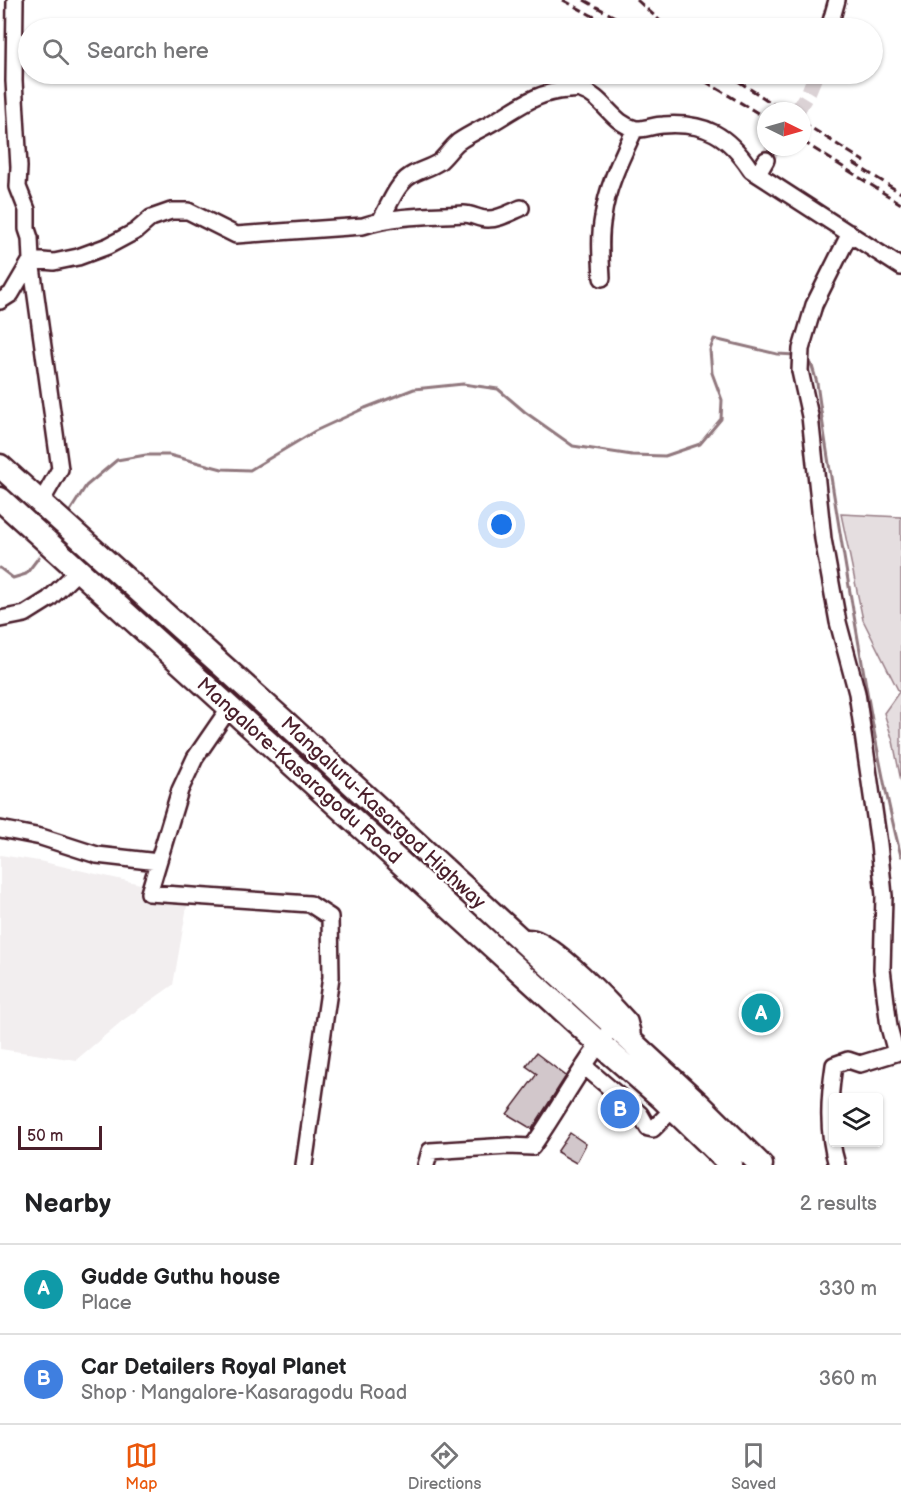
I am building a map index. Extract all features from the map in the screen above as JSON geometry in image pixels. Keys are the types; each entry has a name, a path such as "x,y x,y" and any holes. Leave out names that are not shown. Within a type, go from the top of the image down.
{"highway":[{"name":"Mangaluru-Kasargod Highway","path":"0,466 285,722 519,938 618,1020 632,1042 761,1165"},
{"name":"Mangalore-Kasaragodu Road","path":"0,499 673,1109 730,1165"}],"street":[{"path":"15,0 7,81 19,167 18,187 27,210 27,229 60,469 41,502"},
{"path":"832,18 837,0"},
{"path":"380,220 396,190 410,176 440,161 455,144 470,134 540,94 581,90 597,99 613,117 635,129 682,125 703,128 723,136 734,146 751,170 901,267"},
{"path":"602,278 600,248 603,216 610,186 635,129"},
{"path":"758,174 766,160"},
{"path":"31,260 54,262 78,257 108,246 136,231 151,218 171,211 188,211 236,235 363,226 380,220 404,216 438,217 467,214 487,219 506,215 521,208"},
{"path":"837,1165 831,1145 829,1099 834,1065 848,1060 860,1064 896,1053 889,1027 882,969 884,896 879,844 857,693 838,622 823,539 810,416 800,371 800,356 814,305 850,233"},
{"path":"0,301 11,294 31,260"},
{"path":"0,619 25,614 49,599 79,570"},
{"path":"230,707 195,758 180,790 149,893 310,904 330,917 331,977 304,1165"},
{"path":"0,829 41,837 97,855 158,862"},
{"path":"426,1165 430,1151 508,1146 532,1147 599,1043 618,1020"},
{"path":"584,1066 640,1114 648,1128 652,1129 673,1109"}],"shaded area":[{"path":"841,514 901,517 901,781 893,741 884,713 899,692 863,620"},
{"path":"0,855 39,861 189,895 173,985 122,1021 76,1060 0,1049"}],"building":[{"path":"536,1053 566,1076 532,1129 507,1114 537,1074 526,1066"},
{"path":"570,1133 586,1144 576,1163 557,1152"}],"waterway":[{"path":"818,318 835,280"},
{"path":"70,511 86,486 117,460 146,455 169,455 222,469 250,470 315,431 365,408 414,389 463,384 498,389 525,412 573,446 632,455 665,456 700,444 721,419 722,400 712,373 710,350 714,339 777,354 796,355"},
{"path":"807,361 812,366 817,383 868,698 901,856"},
{"path":"0,568 13,578 26,574 39,557"}],"tunnel":[{"path":"802,102 812,84"},
{"path":"766,160 768,156"}],"railway":[{"path":"563,0 596,18"},
{"path":"584,0 617,18"},
{"path":"637,0 657,18"},
{"path":"710,84 757,113"},
{"path":"742,84 770,102"},
{"path":"811,128 865,162"},
{"path":"811,147 901,204"},
{"path":"853,163 901,193"}],"place":[{"name":"Gudde Guthu house","path":"761,1013"},
{"name":"Car Detailers Royal Planet","path":"620,1109"}]}
